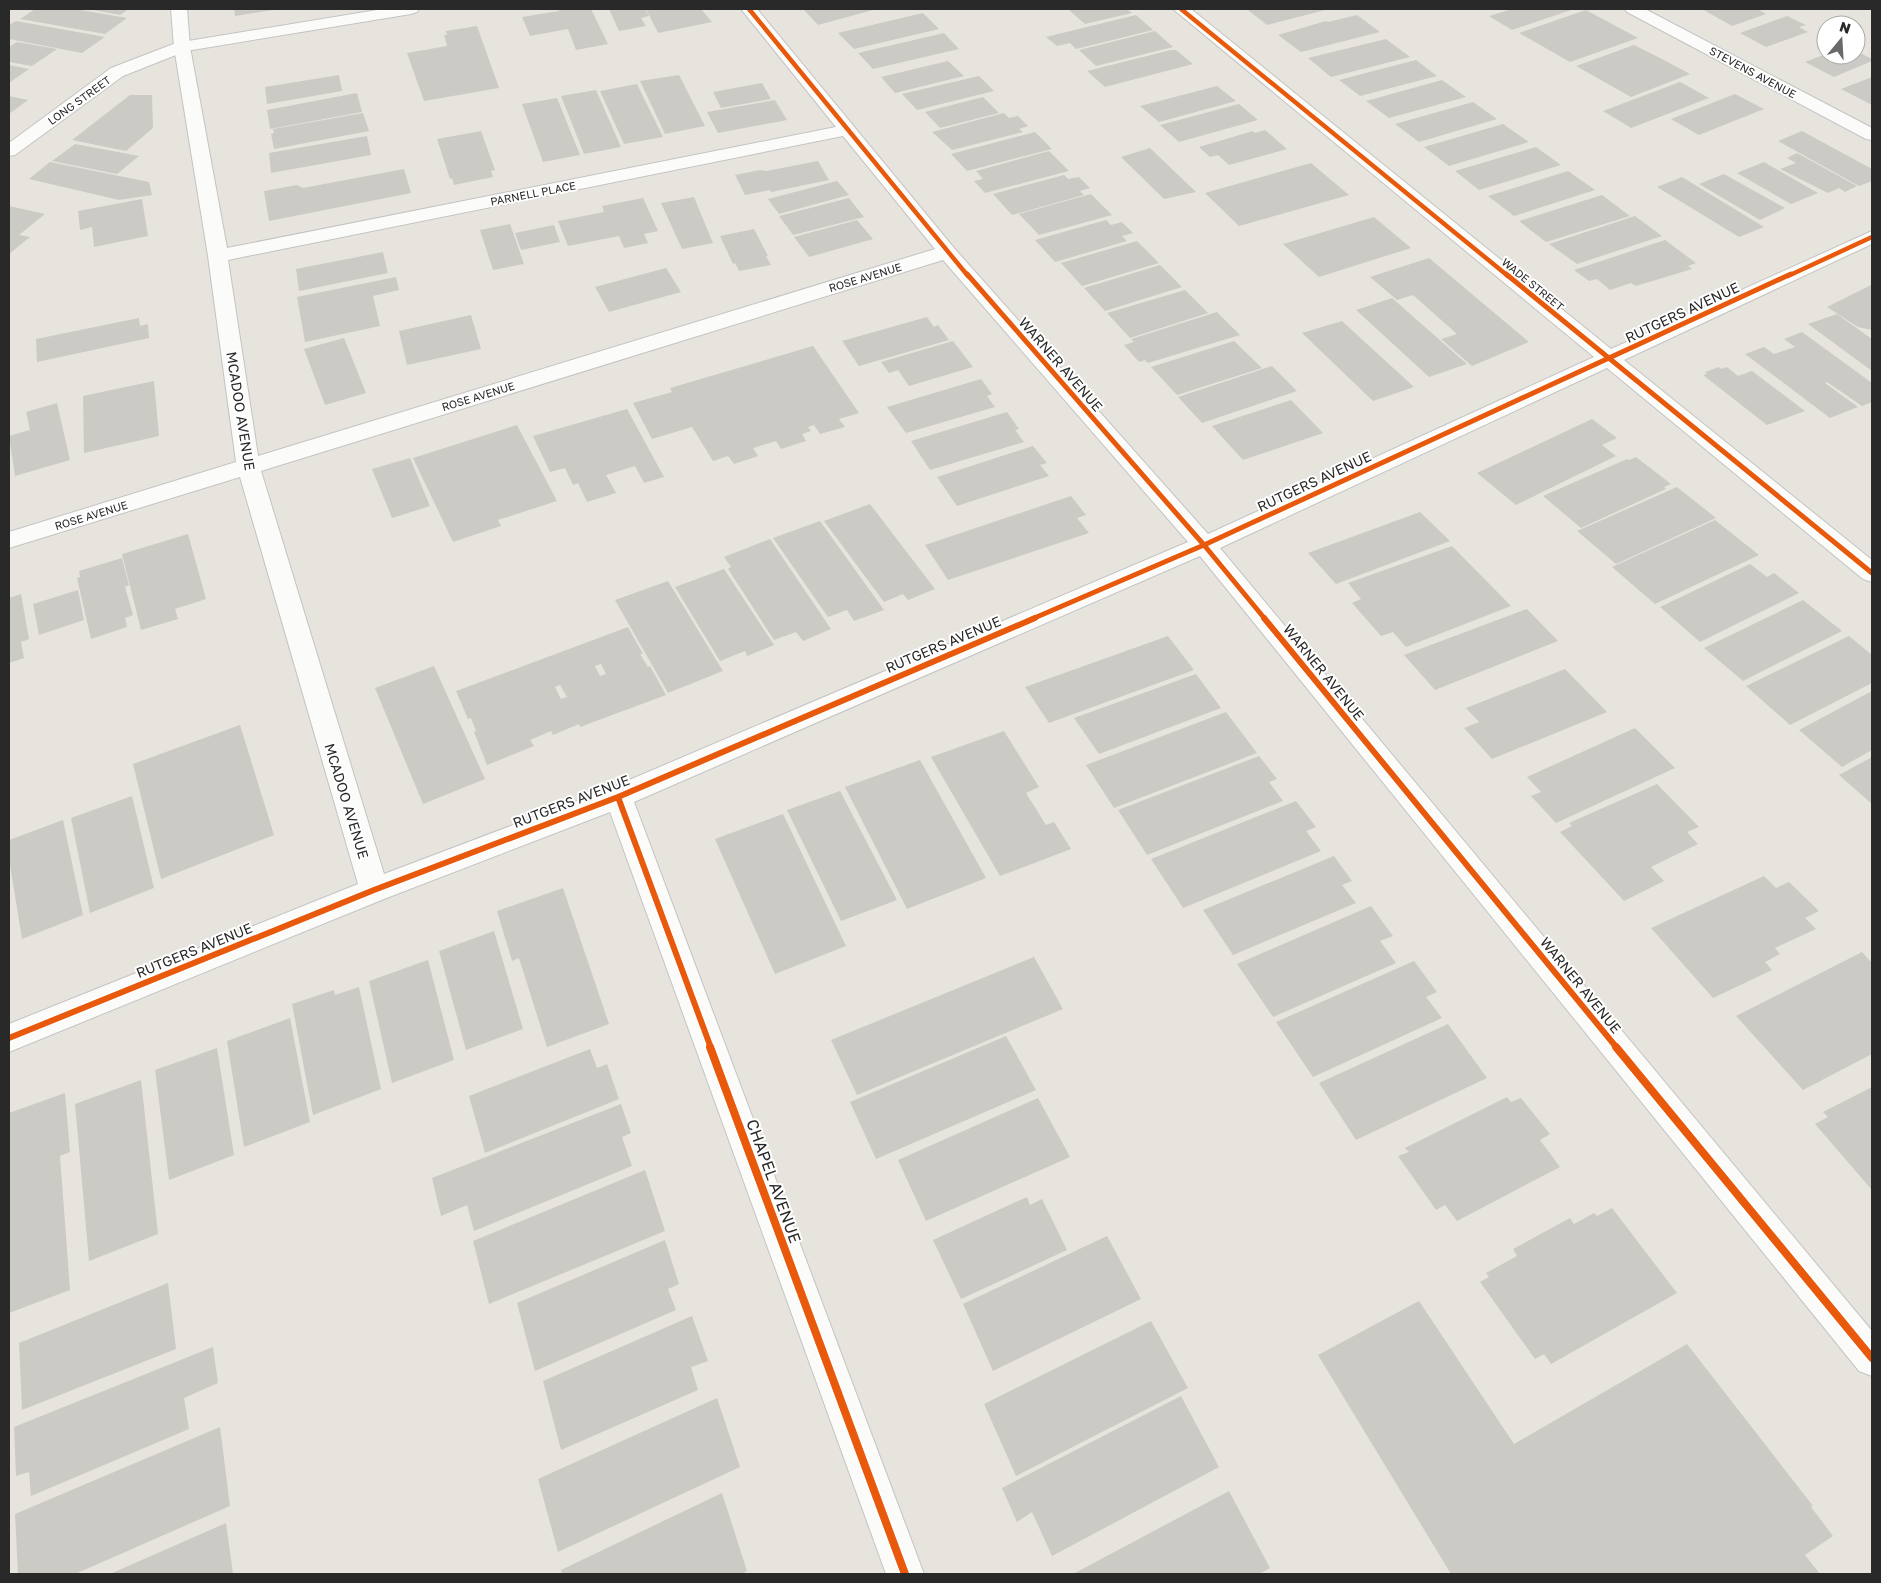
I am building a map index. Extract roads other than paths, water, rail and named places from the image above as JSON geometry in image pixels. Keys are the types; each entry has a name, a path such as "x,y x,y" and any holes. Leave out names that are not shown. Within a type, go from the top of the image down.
{"street":[{"name":"MCADOO AVENUE","path":"179,9 182,47 218,256 248,467 374,890"},
{"name":"LONG STREET","path":"9,151 117,72 182,47 411,9"},
{"name":"WARNER AVENUE","path":"749,9 947,252 1204,545 1872,1358"},
{"name":"WADE STREET","path":"1181,9 1872,573"},
{"name":"STEVENS AVENUE","path":"1633,9 1872,135"},
{"name":"PARNELL PLACE","path":"218,256 848,130"},
{"name":"RUTGERS AVENUE","path":"9,1038 374,890 618,797 1204,545 1609,360 1872,237"},
{"name":"ROSE AVENUE","path":"9,540 947,252"},
{"name":"CHAPEL AVENUE","path":"618,797 905,1574"}]}
